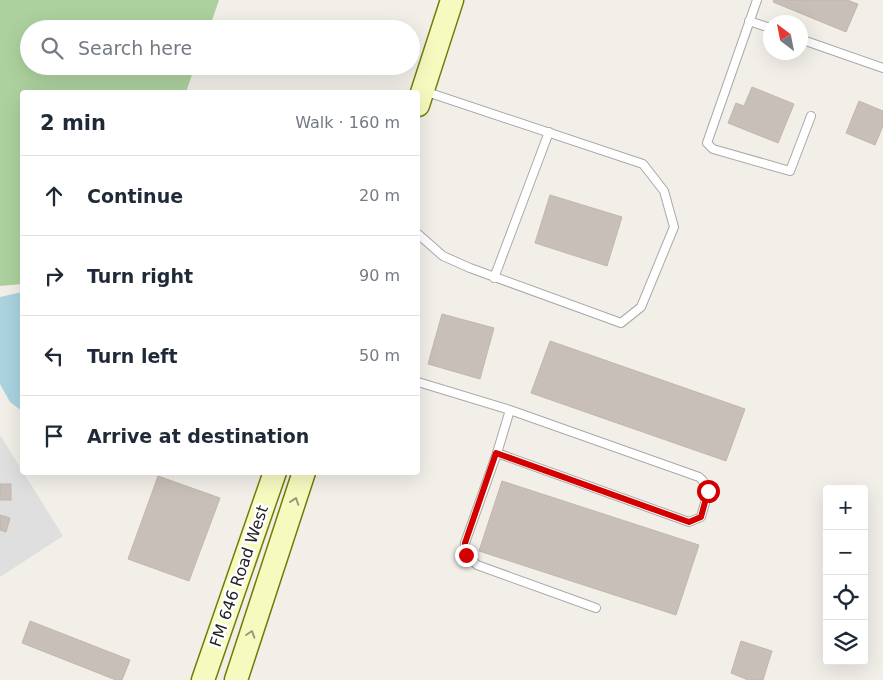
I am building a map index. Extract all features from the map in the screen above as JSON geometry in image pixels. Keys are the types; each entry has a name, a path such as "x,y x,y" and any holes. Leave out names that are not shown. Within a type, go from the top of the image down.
{"main road":[{"path":"420,97 452,0"},
{"name":"FM 646 Road West","path":"203,680 274,475"},
{"name":"FM 646 Road West","path":"236,680 303,475"}],"lane":[{"path":"756,0 707,143 713,149 790,171 811,116"},
{"path":"749,22 763,26"},
{"path":"808,42 883,68"},
{"path":"420,97 549,132 644,164 664,191 674,227 641,307 621,323 578,305 494,278 443,256 420,236"},
{"path":"494,278 549,132"},
{"path":"420,383 510,410 699,477 706,482 708,491 701,517 689,522 496,453"},
{"path":"510,410 465,543 466,555 476,565 596,608"}],"shaded area":[{"path":"0,435 20,467 20,475 25,475 63,536 0,577"}],"green space":[{"path":"0,0 219,0 212,20 20,20 20,75 192,75 187,90 20,90 20,284 0,286"}],"water":[{"path":"20,292 20,410 10,402 0,384 0,297"}],"building":[{"path":"774,0 847,0 858,4 846,32 773,2"},
{"path":"752,87 794,104 778,143 728,123 736,103 744,106"},
{"path":"859,101 883,111 883,126 875,145 846,133"},
{"path":"550,195 622,217 607,266 535,243"},
{"path":"442,314 494,328 480,379 428,364"},
{"path":"550,341 745,409 726,461 531,393"},
{"path":"158,476 220,498 189,581 128,559"},
{"path":"502,481 699,545 676,615 479,551"},
{"path":"0,484 11,484 11,500 0,500"},
{"path":"0,515 10,518 6,532 0,530"},
{"path":"30,621 130,660 122,680 116,680 22,643"},
{"path":"741,641 772,651 763,680 748,680 731,673"}],"route":[{"path":"466,555 465,543 496,453 689,522 701,517 708,491"}]}
